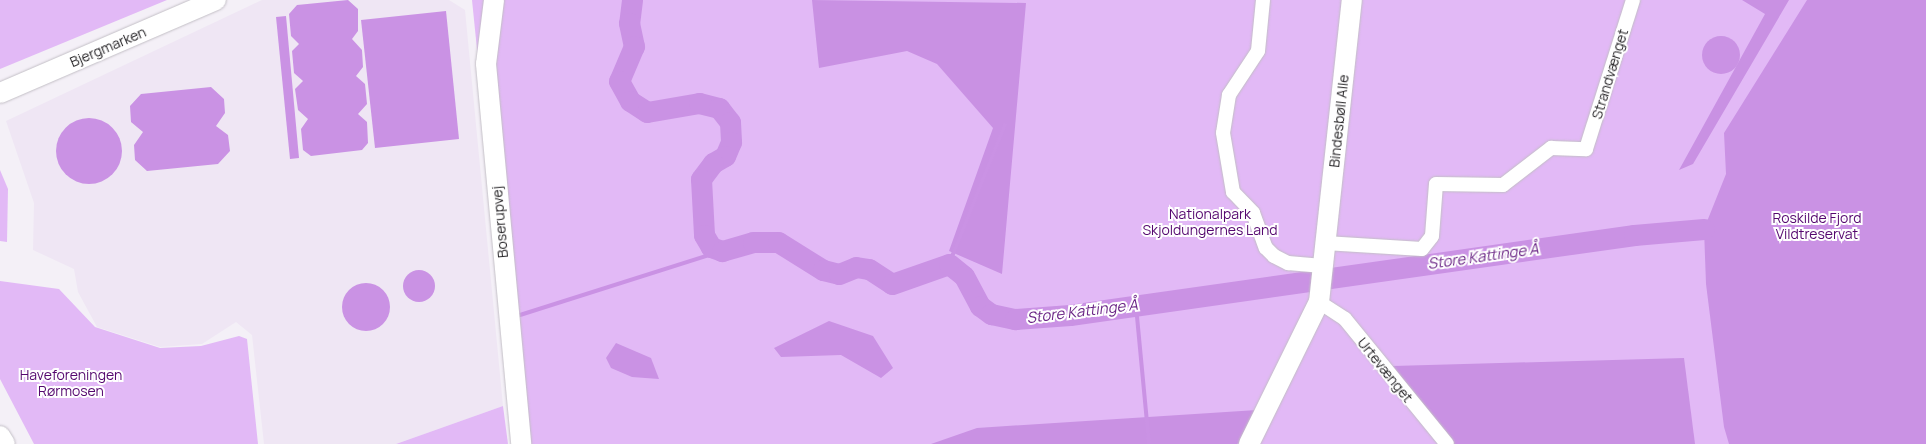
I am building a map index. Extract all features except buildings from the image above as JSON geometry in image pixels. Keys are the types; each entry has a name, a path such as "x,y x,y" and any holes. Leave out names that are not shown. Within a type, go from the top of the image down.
{"street":[{"name":"Bjergmarken","path":"0,93 216,0"},
{"name":"Boserupvej","path":"494,0 486,64 520,444"},
{"path":"1263,0 1258,51 1229,95 1226,114 1224,133 1233,192 1253,212 1266,248 1274,256 1288,263 1323,266"},
{"name":"Bindesbøll Alle","path":"1249,444 1319,302 1352,0"},
{"name":"Strandvænget","path":"1325,242 1422,249 1432,236 1436,184 1504,185 1551,148 1586,149 1633,0"},
{"name":"Urtevænget","path":"1319,302 1345,319 1447,444"},
{"path":"0,436 5,444"}],"shaded area":[{"path":"262,0 449,0 465,10 503,406 396,444 264,444 252,335 236,322 202,344 160,347 97,327 78,292 74,269 33,250 34,203 6,121"},
{"path":"348,0 358,9 358,31 352,39 362,50 363,67 356,76 365,84 367,104 358,114 367,122 368,143 362,150 311,156 303,150 301,129 308,119 298,110 295,89 303,81 294,73 292,51 299,44 291,36 289,14 297,5"},
{"path":"812,0 1026,3 1002,274 949,251 993,128 937,64 907,51 819,68"},
{"path":"1742,0 1789,0 1693,164 1679,170 1765,14"},
{"name":"Roskilde Fjord Vildtreservat","path":"1807,0 1926,0 1926,444 1729,444 1724,427 1706,284 1704,229 1726,174 1724,133"},
{"path":"446,11 459,139 375,148 361,20"},
{"path":"286,16 299,158 290,159 276,17"},
{"path":"1721,36 1735,41 1740,55 1735,69 1721,74 1707,69 1702,55 1707,41"},
{"path":"211,87 224,99 225,113 216,126 228,135 230,151 218,164 147,171 135,160 134,145 143,132 131,122 130,106 141,94"},
{"path":"89,118 101,121 112,128 119,139 122,151 119,163 112,174 101,181 89,184 77,181 66,174 59,163 56,151 59,139 66,128 77,121"},
{"path":"419,270 430,275 435,286 430,297 419,302 408,297 403,286 408,275"},
{"path":"361,283 371,283 383,290 390,302 390,312 383,324 371,331 361,331 353,327 346,320 342,312 342,302 346,294 353,287"},
{"path":"829,321 873,336 893,368 881,378 841,355 781,357 774,348"},
{"path":"616,343 651,358 659,379 632,377 611,368 606,358"},
{"path":"1684,358 1695,444 1452,444 1393,366"},
{"path":"1257,410 1245,439 1237,444 931,444 977,428"}],"green space":[{"path":"0,0 167,0 0,69"},
{"name":"Nationalpark Skjoldungernes Land","path":"472,0 1926,0 1926,444 517,444"},
{"path":"0,170 8,189 7,242 0,241"},
{"name":"Haveforeningen Rørmosen","path":"0,281 59,289 95,327 160,348 201,346 239,336 247,339 258,444 34,444 0,379"},
{"path":"503,406 508,444 396,444"}],"waterway":[{"name":"Store Kattinge Å","path":"632,0 629,23 634,46 619,81 630,101 647,112 699,103 719,108 730,122 731,142 725,156 713,163 701,179 704,235 711,247 722,251 753,242 778,242 823,270 839,274 856,267 869,269 892,284 949,264 964,276 980,306 991,314 1015,319 1070,315 1634,235 1704,229"},
{"path":"949,264 1005,125"},
{"path":"520,315 722,251"},
{"path":"1136,306 1149,444"}]}
